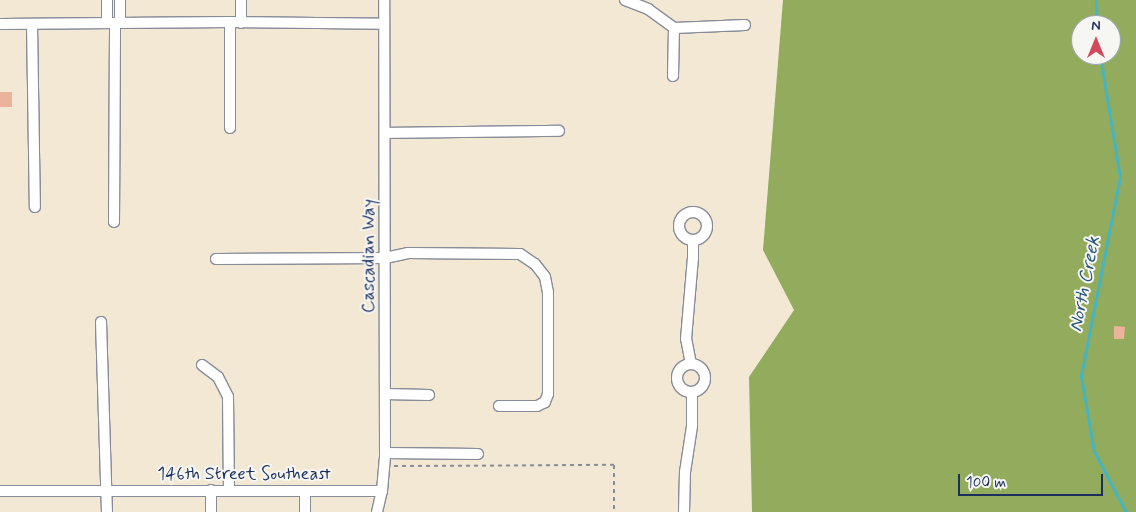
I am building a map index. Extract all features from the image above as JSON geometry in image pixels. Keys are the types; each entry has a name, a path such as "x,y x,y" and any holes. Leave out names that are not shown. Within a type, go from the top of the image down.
{"street":[{"path":"107,0 114,23"},
{"path":"114,222 114,23 120,0"},
{"path":"241,0 241,22"},
{"name":"Cascadian Way","path":"377,512 382,492 385,453 384,0"},
{"path":"625,0 648,10 674,28 745,25"},
{"path":"230,22 230,128"},
{"path":"0,24 241,22 383,24"},
{"path":"32,24 35,208"},
{"path":"673,76 674,28"},
{"path":"385,133 559,130"},
{"path":"691,364 686,339 693,240"},
{"path":"216,260 384,258 408,253 520,254 535,264 545,277 548,292 548,394 545,402 537,406 498,406"},
{"path":"101,322 107,512"},
{"path":"691,364 700,368 705,380 700,389 692,392 684,390 678,379 680,370 691,364"},
{"path":"202,365 218,377 228,397 229,490"},
{"path":"684,512 684,480 692,426 692,392"},
{"path":"385,394 429,395"},
{"path":"385,453 478,454"},
{"path":"211,490 211,512"},
{"name":"146th Street Southeast","path":"0,491 229,490 382,492"},
{"path":"305,491 305,512"}],"path":[{"path":"384,466 614,465 614,512"}],"green space":[{"path":"783,0 1136,0 1136,512 752,512 749,377 794,310 763,250"}],"building":[{"path":"0,92 12,92 12,107 0,107"},
{"path":"1114,326 1125,327 1124,339 1114,339"}],"waterway":[{"name":"North Creek","path":"1096,0 1097,15"},
{"name":"North Creek","path":"1102,65 1120,177 1081,376 1094,451 1126,512"}]}
